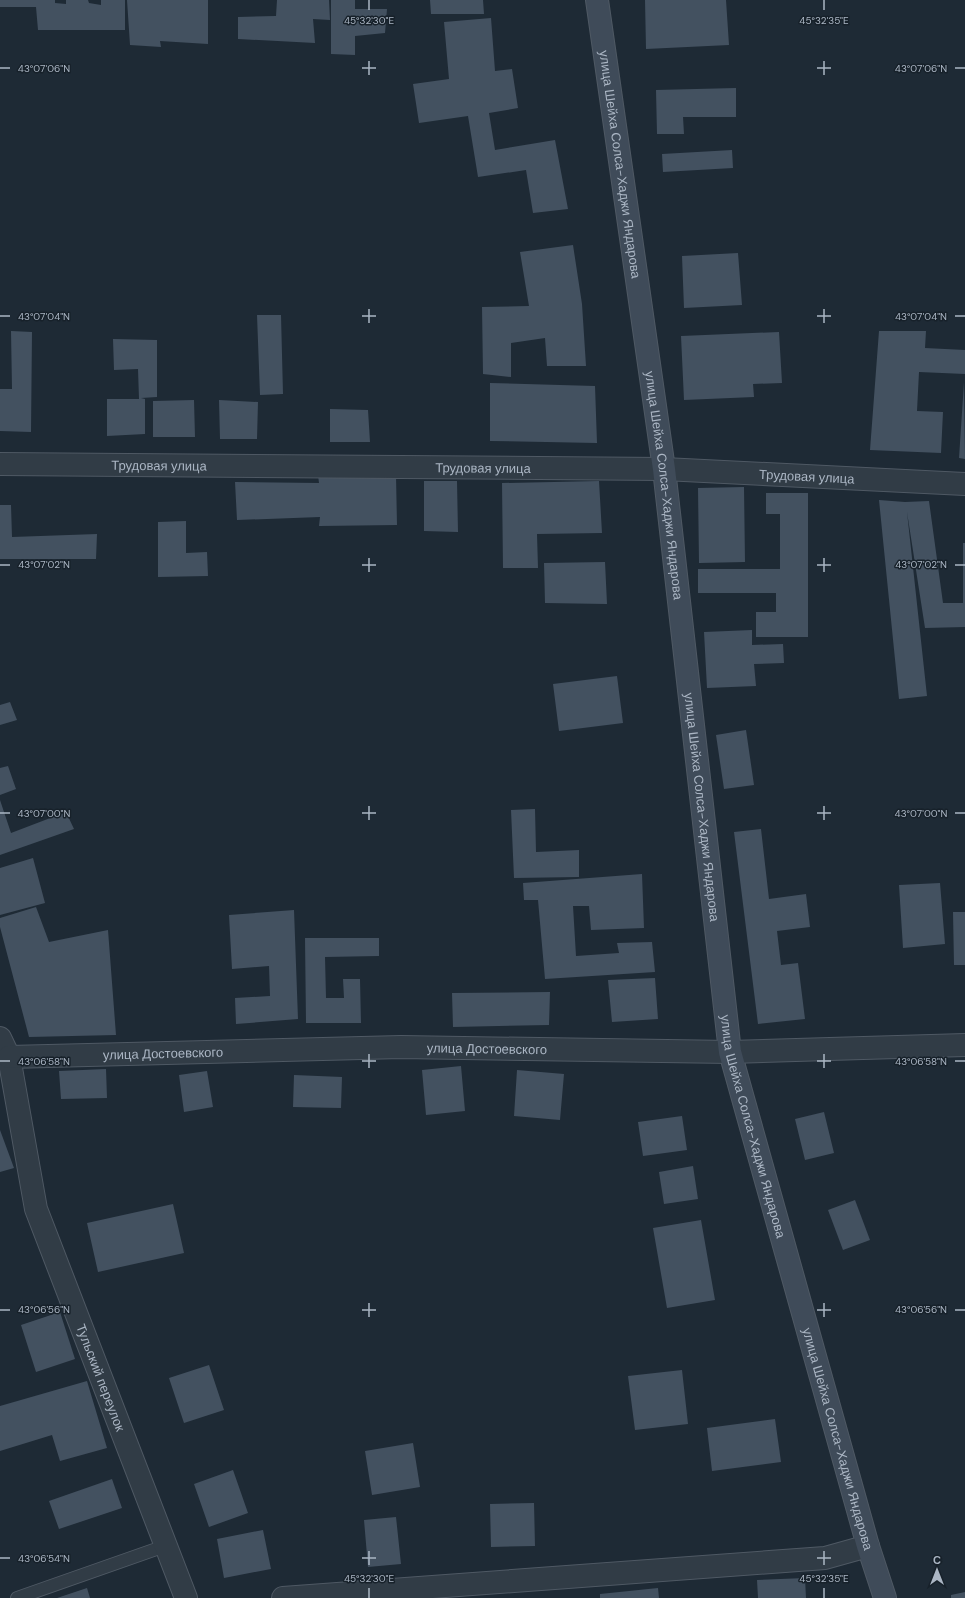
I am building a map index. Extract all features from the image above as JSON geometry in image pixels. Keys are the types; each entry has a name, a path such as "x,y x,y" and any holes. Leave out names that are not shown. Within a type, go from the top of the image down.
{"main road":[{"name":"улица Шейха Солса-Хаджи Яндарова","path":"597,0 664,469 730,1052 868,1546 885,1598"}],"street":[{"name":"Трудовая улица","path":"0,464 664,469 965,484"},
{"name":"улица Достоевского","path":"4,1048 401,1047 730,1052 965,1046"},
{"name":"Тульский переулок","path":"4,1048 36,1209 186,1598"},
{"path":"283,1598 825,1558 868,1546"}],"lane":[{"path":"17,1598 166,1546"}],"building":[{"path":"0,0 55,0 55,3 66,4 66,0 88,0 89,3 101,5 101,0 125,0 125,30 38,30 36,7 0,7"},
{"path":"127,0 208,0 208,44 160,41 161,47 130,45"},
{"path":"277,0 329,0 330,20 313,19 315,43 238,39 238,17 276,16"},
{"path":"331,0 355,0 355,9 387,9 385,33 355,36 355,55 331,54"},
{"path":"430,0 483,0 484,14 431,14"},
{"path":"645,0 726,0 729,45 646,49"},
{"path":"491,18 495,71 512,69 518,108 489,113 495,150 555,140 568,209 533,213 526,170 478,177 468,116 419,123 413,84 449,79 444,22"},
{"path":"736,88 736,117 683,117 684,134 657,134 656,90"},
{"path":"732,150 733,168 663,172 662,154"},
{"path":"573,245 582,304 586,366 547,366 545,338 511,343 511,377 483,374 482,307 529,306 520,252"},
{"path":"738,253 742,305 684,308 682,256"},
{"path":"257,315 281,315 283,394 260,395"},
{"path":"11,331 32,332 31,432 0,431 0,389 12,389"},
{"path":"879,331 926,331 925,348 965,350 965,374 919,372 917,411 943,412 941,453 870,450"},
{"path":"779,332 782,383 753,384 754,397 684,400 681,336"},
{"path":"113,339 157,340 157,397 141,398 145,399 145,434 107,436 107,399 139,399 138,369 114,370"},
{"path":"964,382 965,459 959,458"},
{"path":"490,383 595,386 597,443 490,441"},
{"path":"194,400 195,437 153,437 153,401"},
{"path":"219,400 258,402 257,439 220,439"},
{"path":"330,409 368,410 370,442 330,442"},
{"path":"318,475 396,475 397,525 319,526 320,517 237,520 235,482 319,483"},
{"path":"424,481 457,481 458,532 424,531"},
{"path":"599,481 602,533 537,534 538,568 503,568 502,483"},
{"path":"744,487 745,562 699,563 698,488"},
{"path":"766,493 808,493 808,637 756,637 756,612 776,612 776,593 698,593 698,569 780,569 780,514 766,514"},
{"path":"879,500 905,502 929,501 943,603 963,603 963,543 965,543 965,627 925,628 907,512 927,696 899,699"},
{"path":"0,505 11,505 12,537 97,534 96,559 0,559"},
{"path":"186,521 186,553 207,552 208,576 158,577 158,522"},
{"path":"605,562 607,604 545,603 544,563"},
{"path":"752,630 752,645 783,644 784,663 754,664 756,686 707,688 704,632"},
{"path":"617,676 623,723 559,731 553,684"},
{"path":"10,702 17,720 0,725 0,705"},
{"path":"746,730 754,785 724,789 716,735"},
{"path":"8,766 16,789 0,795 0,768"},
{"path":"0,800 11,833 66,812 74,829 0,855"},
{"path":"535,809 536,852 579,850 579,877 514,878 511,810"},
{"path":"761,829 769,899 806,894 810,927 777,931 781,965 798,963 805,1019 758,1024 734,832"},
{"path":"33,858 45,903 0,915 0,868"},
{"path":"642,874 644,928 591,930 589,906 573,906 576,956 619,953 617,943 652,942 655,972 545,979 538,900 524,900 523,883"},
{"path":"940,883 945,944 903,948 899,885"},
{"path":"36,907 49,942 108,930 116,1035 29,1037 0,927 0,918"},
{"path":"294,910 298,1019 236,1024 235,998 270,996 269,966 232,969 229,915"},
{"path":"953,912 965,912 965,965 954,965"},
{"path":"305,938 379,938 379,956 325,957 326,998 344,998 343,979 360,979 361,1023 306,1023"},
{"path":"655,978 658,1019 612,1022 608,980"},
{"path":"550,992 549,1025 453,1027 452,993"},
{"path":"461,1066 465,1111 426,1115 422,1070"},
{"path":"106,1069 107,1098 61,1099 59,1071"},
{"path":"517,1070 564,1074 560,1120 514,1116"},
{"path":"207,1071 213,1107 184,1112 179,1075"},
{"path":"294,1075 342,1077 341,1108 293,1107"},
{"path":"824,1112 834,1153 805,1160 795,1119"},
{"path":"682,1116 687,1150 643,1156 638,1122"},
{"path":"0,1130 14,1168 0,1172"},
{"path":"693,1166 698,1199 664,1204 659,1172"},
{"path":"855,1200 870,1240 843,1250 828,1210"},
{"path":"173,1204 184,1253 98,1272 87,1223"},
{"path":"701,1220 715,1300 667,1308 653,1228"},
{"path":"60,1312 75,1359 36,1372 21,1325"},
{"path":"209,1365 224,1410 184,1423 169,1378"},
{"path":"682,1370 688,1424 635,1430 628,1376"},
{"path":"87,1381 107,1448 60,1461 52,1435 0,1451 0,1406"},
{"path":"775,1419 781,1462 712,1471 707,1428"},
{"path":"413,1443 420,1487 372,1495 365,1451"},
{"path":"233,1470 248,1513 209,1527 194,1484"},
{"path":"112,1479 122,1508 59,1529 49,1501"},
{"path":"534,1503 535,1546 491,1547 490,1504"},
{"path":"396,1517 401,1564 368,1567 364,1520"},
{"path":"263,1530 271,1569 224,1578 217,1539"},
{"path":"805,1578 806,1598 758,1598 757,1580"},
{"path":"87,1588 90,1598 57,1598"},
{"path":"658,1588 659,1598 600,1598 600,1594"},
{"path":"965,1592 965,1598 951,1598 951,1595"}]}
